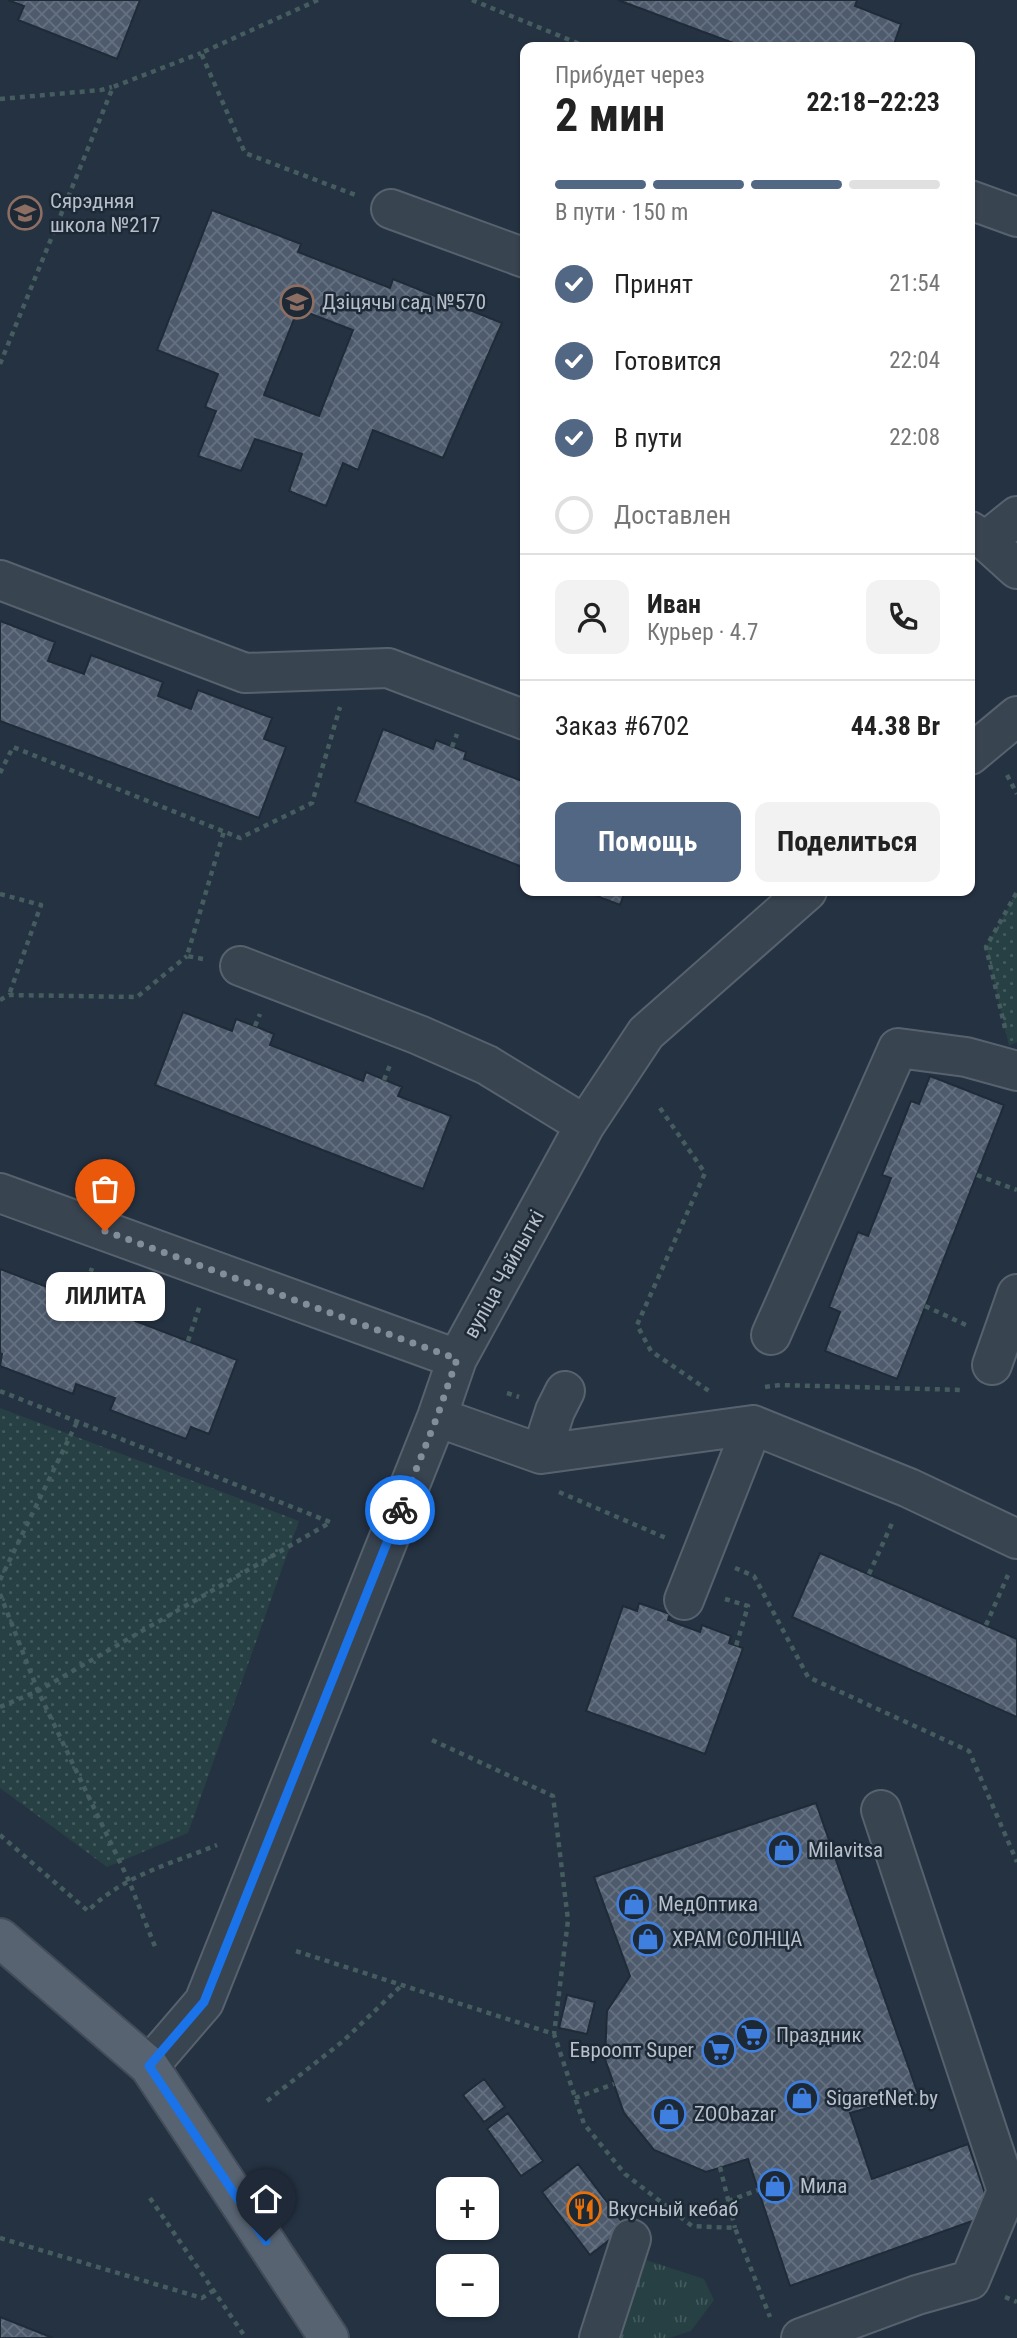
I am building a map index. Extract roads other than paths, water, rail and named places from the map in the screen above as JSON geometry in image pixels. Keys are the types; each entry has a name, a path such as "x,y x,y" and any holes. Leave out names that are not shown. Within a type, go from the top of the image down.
{"main road":[{"path":"0,1938 149,2066 329,2338"}],"street":[{"path":"975,202 1017,217"},
{"path":"390,209 520,256"},
{"path":"1017,516 978,536 1017,569"},
{"path":"0,580 245,673 387,668 520,718"},
{"path":"975,751 1017,717"},
{"name":"вуліца Чайлыткі","path":"149,2066 204,2002 437,1417 457,1359 585,1125 646,1033 801,896"},
{"path":"240,966 419,1035 487,1065 585,1125"},
{"path":"771,1335 898,1048 966,1057 1017,1071"},
{"path":"0,1193 457,1359"},
{"path":"992,1365 1017,1294"},
{"path":"541,1454 555,1411 565,1391"},
{"path":"437,1417 541,1454 753,1425 909,1488 1014,1553"},
{"path":"691,1580 753,1425"},
{"path":"787,2332 970,2280 1007,2191 881,1810"},
{"path":"599,2338 631,2239"}],"place":[{"name":"Сярэдняя школа №217","path":"25,213"},
{"name":"Дзіцячы сад №570","path":"297,302"},
{"name":"ЛИЛИТА","path":"105,1231"},
{"name":"Milavitsa","path":"784,1850"},
{"name":"МедОптика","path":"634,1904"},
{"name":"ХРАМ СОЛНЦА","path":"648,1939"},
{"name":"Праздник","path":"752,2035"},
{"name":"Евроопт Super","path":"719,2050"},
{"name":"SigaretNet.by","path":"802,2098"},
{"name":"ZOObazar","path":"669,2114"},
{"name":"Мила","path":"775,2186"},
{"name":"Вкусный кебаб","path":"584,2209"}]}
